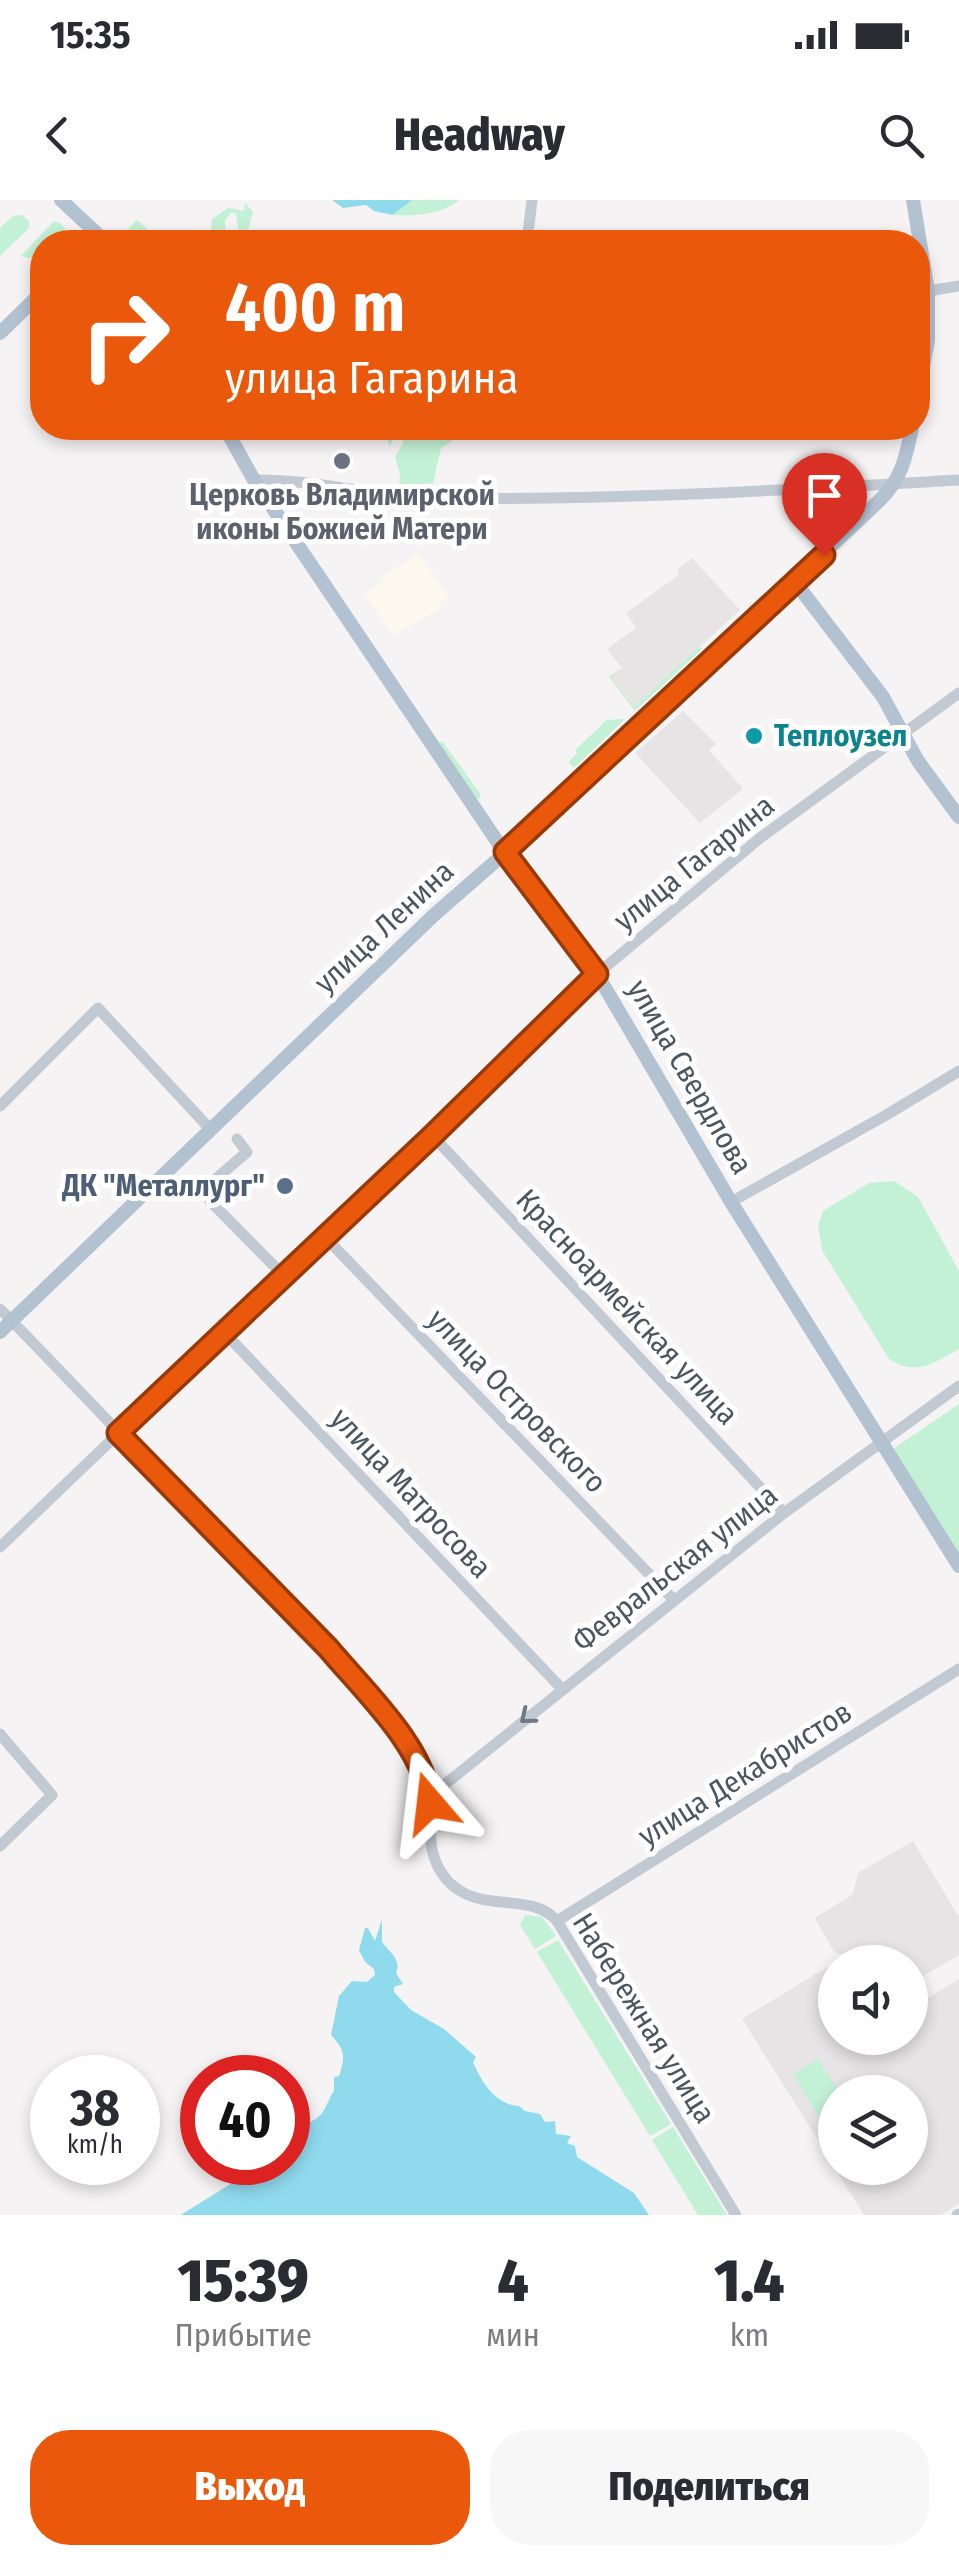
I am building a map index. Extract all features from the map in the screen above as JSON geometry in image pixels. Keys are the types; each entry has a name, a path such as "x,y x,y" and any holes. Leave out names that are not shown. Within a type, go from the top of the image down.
{"main road":[{"path":"61,200 90,230"},
{"path":"913,200 917,230"},
{"path":"0,333 30,304"},
{"name":"улица Свердлова","path":"232,440 254,480 505,852 597,974 731,1202 959,1566"},
{"path":"896,484 910,440"},
{"name":"улица Ленина","path":"6,1326 434,916 896,484"},
{"path":"795,582 883,696 918,761 959,817"}],"street":[{"path":"528,230 532,200"},
{"path":"930,287 959,286"},
{"path":"254,480 296,481 404,496 493,498 674,495 959,480"},
{"name":"улица Гагарина","path":"0,1547 597,974 760,838 959,693"},
{"path":"0,1106 98,1008 211,1130"},
{"path":"731,1202 959,1071"},
{"name":"Красноармейская улица","path":"432,1136 784,1513"},
{"path":"237,1140 247,1152 210,1184 210,1201 284,1276"},
{"name":"улица Островского","path":"325,1237 673,1600"},
{"name":"Набережная улица","path":"0,1309 6,1326 118,1433 338,1659 418,1761 428,1786 432,1852 452,1885 476,1900 536,1908 557,1921 736,2215"},
{"name":"улица Матросова","path":"224,1332 562,1689"},
{"name":"Февральская улица","path":"429,1798 784,1513 959,1386"},
{"name":"улица Декабристов","path":"557,1921 959,1669"},
{"path":"0,1734 52,1795 0,1846"}],"shaded area":[{"path":"418,554 449,596 439,609 393,636 365,594 384,581 382,577"},
{"path":"692,558 740,610 634,707 610,678 622,668 607,649 636,628 626,613 679,575 677,570"},
{"path":"683,711 716,744 709,750 743,789 700,823 635,753"},
{"path":"913,1841 959,1917 959,1955 928,1973 928,1945 830,1945 815,1918 853,1894 858,1873"},
{"path":"818,1973 818,2055 928,2055 928,1998 959,1979 959,2204 941,2215 864,2215 845,2185 928,2185 928,2075 818,2075 818,2140 742,2019"}],"green space":[{"path":"412,200 459,200 436,212 393,215"},
{"path":"245,203 253,212 248,230 238,230 236,214 232,212 225,220 226,230 211,229 212,219 228,208 244,211"},
{"path":"22,215 29,221 29,228 0,256 0,228 13,216"},
{"path":"136,220 149,230 128,230"},
{"path":"54,221 66,230 46,230"},
{"path":"402,440 452,440 441,448 432,488 399,485 395,457"},
{"path":"756,604 759,607 639,715 639,711"},
{"path":"699,647 702,649 635,711 609,677 621,668 611,678 634,707"},
{"path":"625,719 573,767 569,762 577,753 575,750 607,720"},
{"path":"442,741 480,793 480,799 439,743"},
{"path":"894,1181 918,1197 959,1271 959,1349 917,1367 889,1359 822,1250 818,1226 823,1211 869,1183"},
{"path":"959,1404 959,1552 893,1449"},
{"path":"525,1915 542,1917 556,1936 535,1949 520,1925"},
{"path":"558,1940 671,2124 650,2136 537,1952"},
{"path":"818,2059 828,2075 818,2075 818,2115 793,2074"},
{"path":"673,2127 727,2215 698,2215 652,2140"}],"water":[{"path":"332,200 412,200 393,215 366,205 343,208"},
{"path":"382,1919 382,1942 396,1960 396,1973 403,1984 394,1987 394,1992 411,2010 444,2029 476,2057 473,2062 477,2070 497,2097 540,2114 545,2122 555,2121 556,2134 571,2136 567,2143 575,2146 577,2157 634,2193 649,2215 181,2215 230,2185 310,2185 310,2121 324,2111 343,2059 342,2050 331,2035 339,1996 352,1981 367,1982 375,1975 359,1950 365,1928 375,1941"}],"place":[{"name":"Церковь Владимирской иконы Божией Матери","path":"342,461"},
{"name":"Теплоузел","path":"754,736"},
{"name":"ДК \"Металлург\"","path":"285,1186"}],"route":[{"path":"430,1803 418,1761 356,1681 118,1433 597,974 505,852 824,555"}]}
